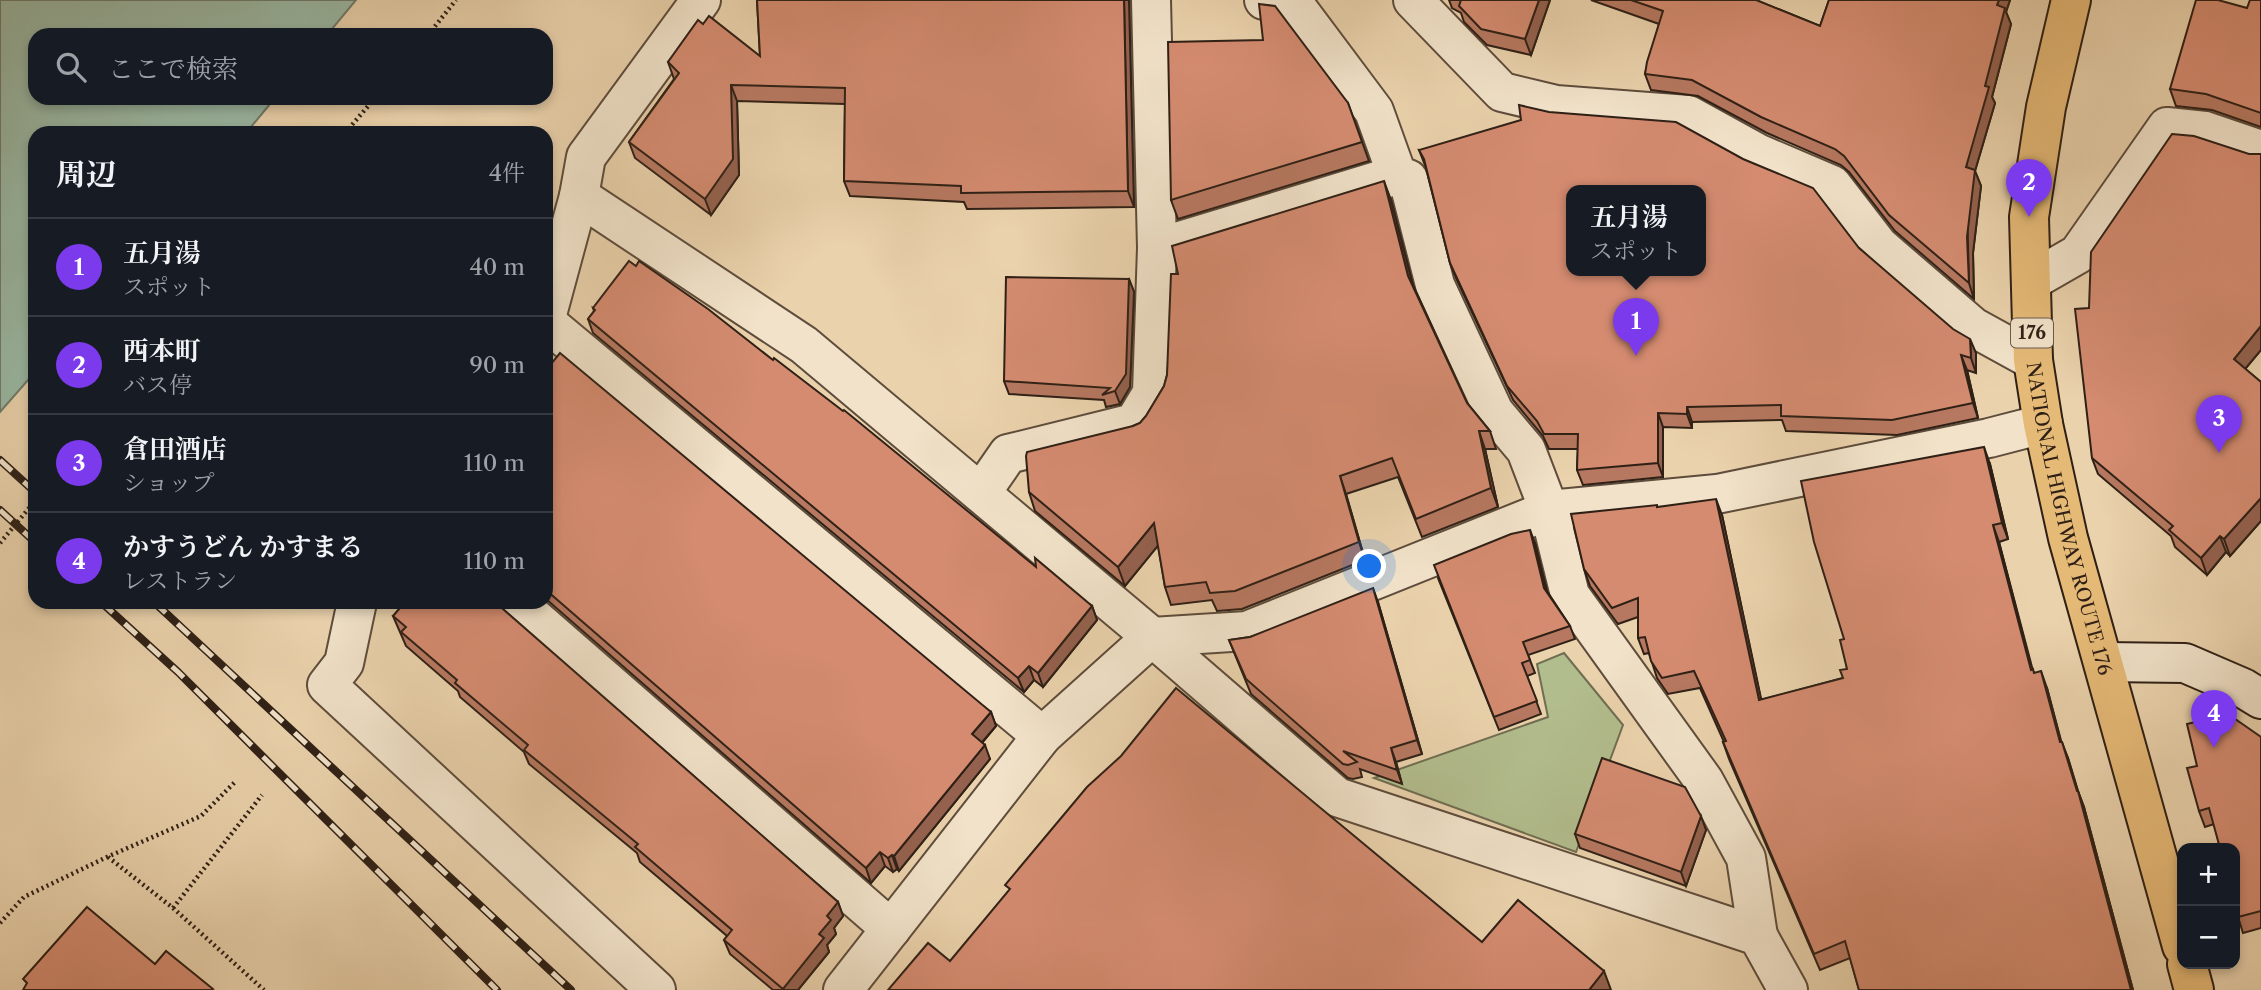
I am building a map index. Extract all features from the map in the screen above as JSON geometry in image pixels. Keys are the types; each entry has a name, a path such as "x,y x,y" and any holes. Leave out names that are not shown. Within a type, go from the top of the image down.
{"highway":[{"name":"NATIONAL HIGHWAY ROUTE 176","path":"2071,0 2046,107 2029,217 2033,360 2043,425 2068,538 2177,928"},
{"path":"2188,969 2194,990"}],"street":[{"path":"553,294 579,197 586,157 701,0"},
{"path":"981,493 1008,454 1134,423 1152,393 1157,248 1151,0"},
{"path":"1264,0 1294,4 1374,111 1396,175"},
{"path":"1413,0 1502,92 1556,105 1688,115 1757,153 1832,185 1878,246 1973,327 2033,360"},
{"path":"2031,281 2078,254 2167,127 2205,131 2261,150"},
{"path":"1157,248 1396,175 1408,179 1435,285 1494,412 1526,450 1549,510 1570,595 1704,781 1746,858 1758,936 1788,990"},
{"path":"579,197 804,345 1152,637 1337,797 1758,936"},
{"path":"553,326 1042,736"},
{"path":"843,990 1042,736 1152,637 1247,631 1549,510 1717,494 2043,425"},
{"path":"356,609 344,663 327,685 656,990"},
{"path":"524,609 891,929"},
{"path":"2104,662 2185,663 2243,688 2261,699"}],"path":[{"path":"434,28 456,0"},
{"path":"351,126 369,105"},
{"path":"0,543 28,509"},
{"path":"0,923 24,897 201,816 236,781"},
{"path":"173,908 262,795"},
{"path":"107,857 173,908 264,990"}],"shaded area":[{"path":"0,0 356,0 333,28 28,28 28,105 269,105 252,126 28,126 28,380 0,412"},
{"path":"1564,653 1623,725 1576,852 1374,778 1548,717 1537,664"}],"building":[{"path":"757,0 1124,0 1128,191 961,193 961,186 844,181 845,88 731,85 733,159 705,199 629,142 679,73 668,62 698,20 703,24 709,16 760,56"},
{"path":"1461,0 1539,0 1525,39 1481,29 1459,6"},
{"path":"1631,0 1756,0 1820,26 1829,0 1999,0 1997,5 2005,8 1985,86 1989,87 1966,167 1975,170 1967,237 1969,283 1889,215 1844,156 1835,149 1761,117 1692,80 1645,74 1663,11"},
{"path":"2196,0 2218,0 2247,8 2250,0 2261,0 2261,113 2206,94 2170,89"},
{"path":"1259,4 1275,6 1348,103 1362,142 1171,200 1168,42 1263,40"},
{"path":"1519,105 1549,112 1676,122 1743,159 1813,188 1859,248 1953,329 1970,339 1971,358 1961,355 1973,403 1892,420 1781,416 1781,405 1687,407 1687,414 1658,413 1658,463 1577,470 1578,434 1544,434 1537,421 1507,386 1450,263 1424,159 1419,150 1521,120"},
{"path":"2172,134 2194,136 2249,154 2261,154 2261,326 2234,359 2261,382 2261,498 2224,539 2220,536 2201,558 2169,530 2173,526 2092,458 2075,309 2089,308 2091,252"},
{"path":"1384,181 1408,276 1467,403 1490,431 1479,431 1491,488 1416,519 1392,458 1340,476 1359,542 1235,591 1210,593 1206,582 1165,587 1154,523 1118,567 1029,492 1027,452 1140,423 1164,386 1167,375 1171,274 1178,274 1172,246"},
{"path":"629,261 636,266 639,261 844,410 1036,567 1035,558 1092,606 1038,673 1029,666 1018,678 588,319 595,310 593,308"},
{"path":"1006,277 1129,279 1126,374 1115,391 1102,395 1110,388 1004,381"},
{"path":"560,353 991,712 972,734 985,745 894,856 888,858 880,852 866,868 553,596 553,362"},
{"path":"1984,447 2002,523 1993,525 2031,670 2033,669 2034,673 2041,671 2060,742 2078,791 2131,990 1859,990 1845,941 1814,954 1723,742 1726,741 1694,671 1662,678 1651,661 1645,637 1638,638 1638,598 1612,608 1584,569 1571,514 1716,499 1759,700 1843,678 1840,670 1847,669 1840,640 1844,639 1814,542 1801,481"},
{"path":"1530,530 1544,588 1570,626 1523,642 1530,660 1522,663 1537,701 1494,717 1434,565 1511,534"},
{"path":"1373,588 1417,740 1391,748 1397,770 1343,751 1357,762 1343,764 1246,679 1229,640 1250,637"},
{"path":"399,609 503,609 838,902 827,916 831,920 819,934 824,938 783,989 724,940 732,930 635,847 638,844 524,750 528,745 455,683 457,680 401,632 406,627 393,616"},
{"path":"1176,688 1482,942 1518,900 1604,971 1589,990 888,990 928,943 950,961 1010,889 1005,885 1087,787 1121,756"},
{"path":"2228,714 2261,737 2261,911 2240,916 2240,843 2219,843 2209,808 2199,811 2187,768 2197,766 2187,724"},
{"path":"1602,758 1685,787 1701,816 1681,872 1575,834"},
{"path":"87,907 155,964 166,951 213,989 23,990 27,983 23,979"}],"railway":[{"path":"0,460 28,486"},
{"path":"0,510 28,536"},
{"path":"109,609 178,672 497,990"},
{"path":"162,609 571,990"}],"place":[{"name":"西本町","path":"2029,217"},
{"name":"五月湯","path":"1636,356"},
{"name":"倉田酒店","path":"2219,453"},
{"name":"かすうどん かすまる","path":"2214,748"}]}
